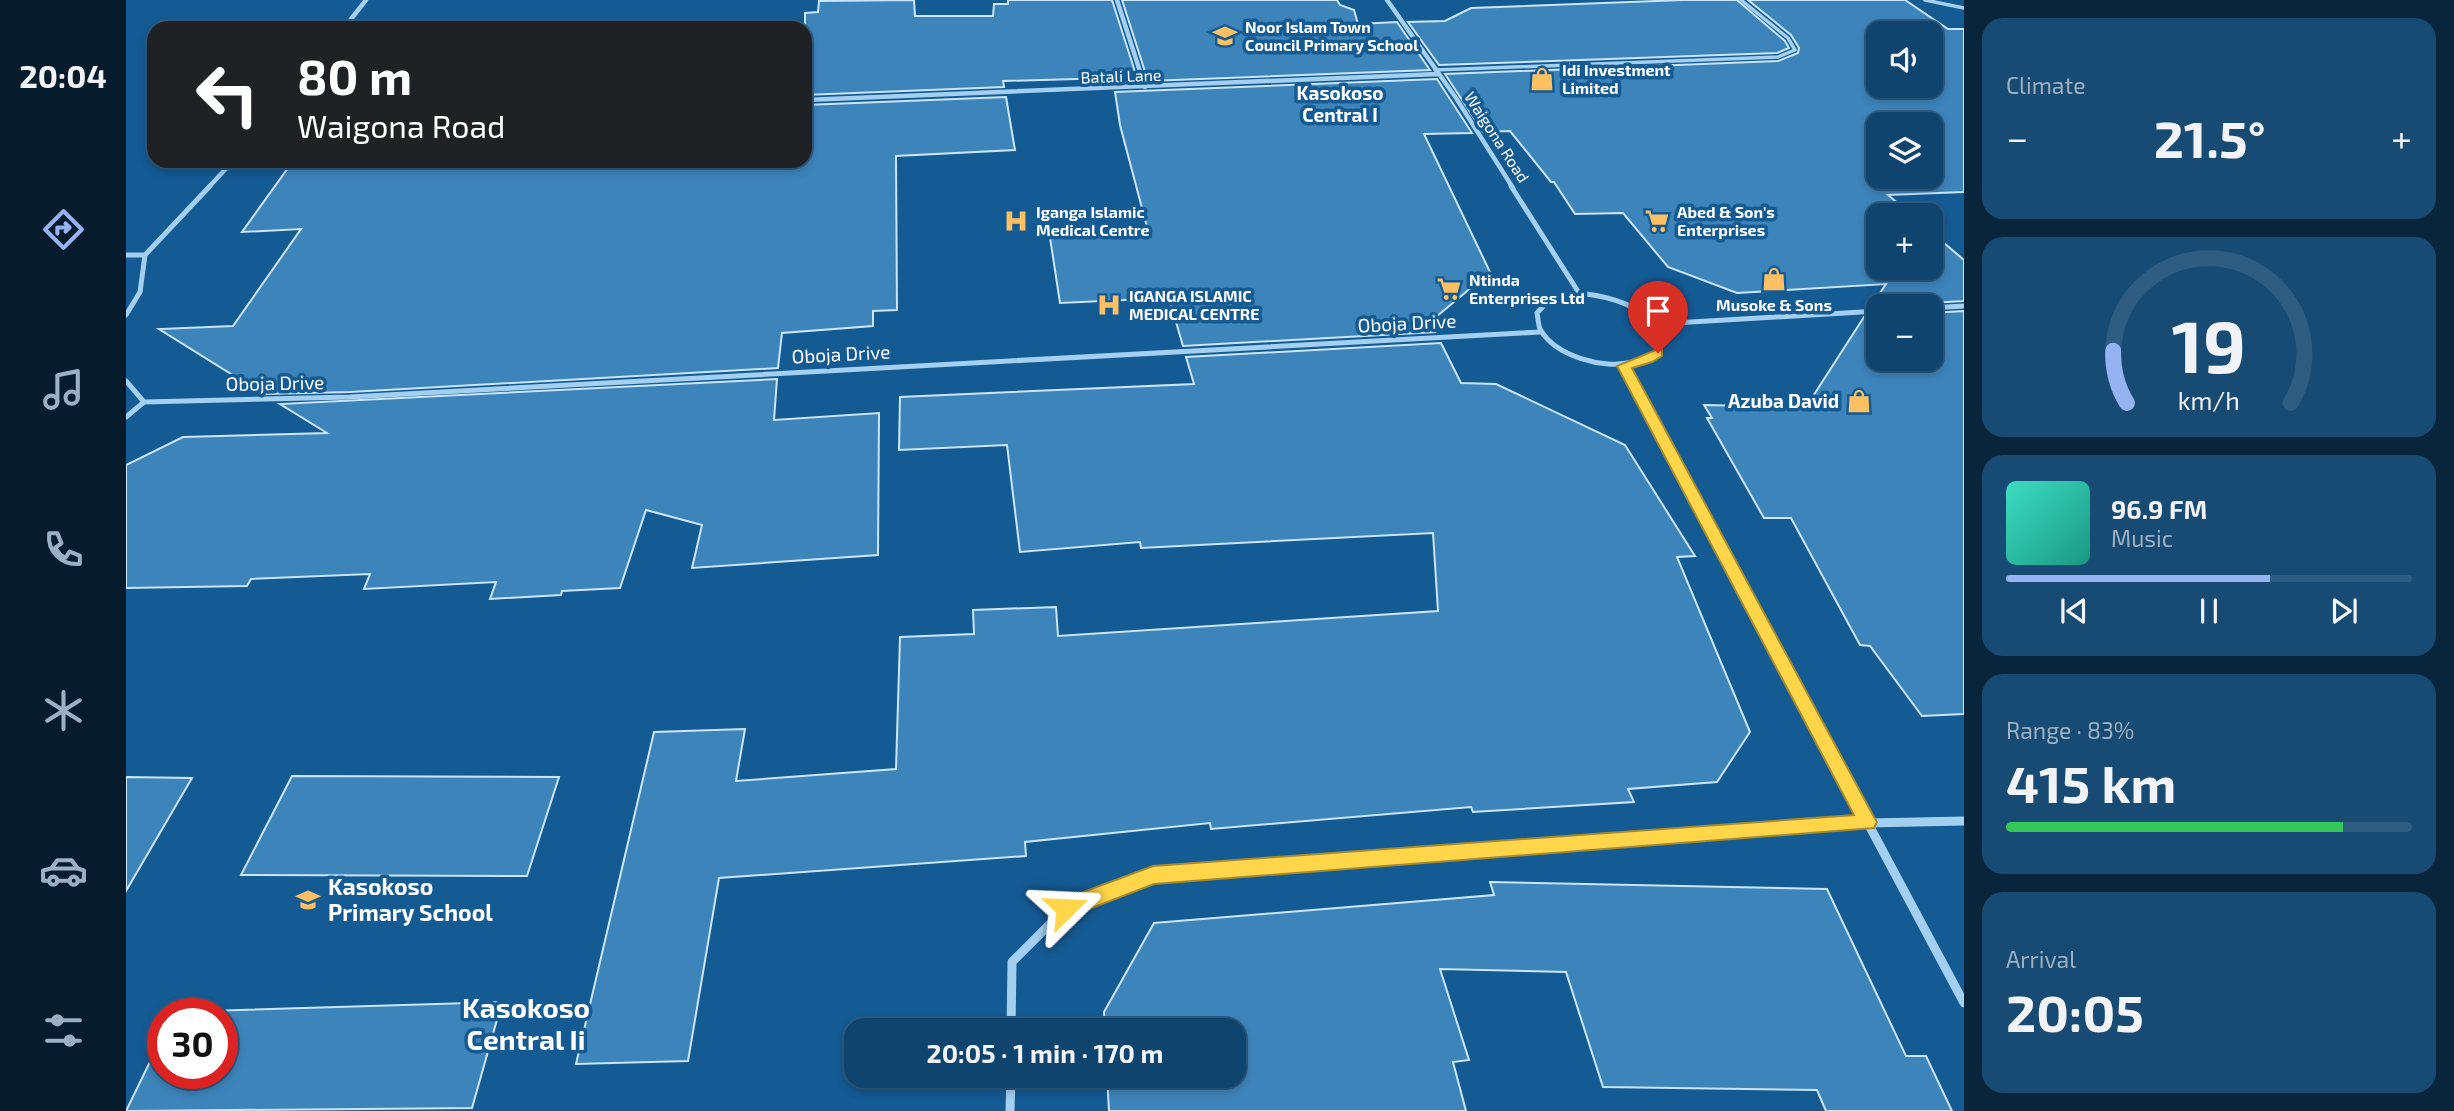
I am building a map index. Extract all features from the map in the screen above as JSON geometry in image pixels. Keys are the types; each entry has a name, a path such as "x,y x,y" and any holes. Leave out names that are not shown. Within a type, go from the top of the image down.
{"street":[{"path":"350,21 366,0"},
{"path":"1117,0 1145,87"},
{"name":"Waigona Road","path":"1387,0 1437,72 1579,293"},
{"name":"Batali Lane","path":"812,100 1437,72"},
{"path":"126,315 140,292 145,255 226,168"},
{"path":"223,171 229,168"},
{"path":"126,255 145,255"},
{"path":"1579,293 1616,299 1633,306 1657,324 1663,334 1658,353 1647,360 1624,366 1596,362 1561,350 1540,332 1535,322 1535,313 1540,305 1563,294 1579,293"},
{"path":"1943,307 1964,306"},
{"path":"1657,324 1866,312"},
{"name":"Oboja Drive","path":"144,402 350,397 1540,332"},
{"path":"1624,366 1964,1003"},
{"path":"126,381 144,402 126,417"},
{"path":"1011,1018 1012,962 1066,908 1153,875 1868,822 1964,821"},
{"path":"1010,1111 1011,1088"}],"lane":[{"path":"1437,72 1778,57 1795,50 1788,38 1741,0"},
{"path":"1925,0 1964,8"}],"building":[{"path":"914,0 915,16 993,16 994,4 1008,4 1008,0 1112,0 1138,81 1113,83 1112,78 1003,81 1004,87 812,95 812,21 805,21 805,13 818,12 819,1"},
{"path":"1122,0 1337,0 1340,5 1354,10 1358,24 1397,22 1430,70 1148,81"},
{"path":"1737,0 1785,41 1789,48 1777,53 1439,65 1408,22 1445,21 1471,8"},
{"path":"1748,0 1905,0 1936,21 1866,21 1866,98 1943,98 1943,26 1948,29 1964,29 1964,192 1888,195 1898,203 1866,203 1866,280 1943,280 1943,242 1964,260 1964,301 1943,302 1943,294 1879,294 1886,284 1737,293 1668,267 1623,213 1575,214 1554,182 1551,182 1510,131 1483,132 1445,74 1778,61 1798,53 1799,48 1791,35"},
{"path":"1437,79 1472,133 1424,134 1490,272 1430,322 1435,332 1183,346 1169,298 1060,303 1049,231 1147,227 1120,125 1115,92"},
{"path":"1006,97 1015,150 896,156 897,310 873,311 873,326 782,333 778,368 350,392 263,394 159,329 233,326 301,229 242,232 288,168 812,168 812,105"},
{"path":"1964,311 1964,714 1922,716 1870,646 1860,645 1791,518 1764,518 1707,418 1712,418 1704,405 1806,407 1864,317 1866,371 1943,371 1943,312"},
{"path":"1441,343 1461,383 1496,384 1625,445 1695,556 1677,557 1750,732 1717,782 1628,789 1634,802 1473,812 1471,807 1211,829 1210,823 1025,842 1026,856 719,878 688,1061 576,1064 654,732 745,729 736,781 896,769 900,637 974,634 973,610 1056,607 1058,636 1438,611 1433,533 1141,548 1140,542 1020,552 1007,445 899,450 900,397 1194,384 1186,357"},
{"path":"777,379 774,420 879,413 878,555 692,568 702,525 646,510 620,588 490,599 496,582 364,589 370,574 251,579 247,586 126,588 126,465 183,437 327,433 280,404"},
{"path":"292,776 559,777 527,876 241,875"},
{"path":"126,777 192,778 126,891"},
{"path":"1490,882 1827,889 1906,1056 1926,1056 1952,1111 1826,1111 1817,1090 1603,1087 1566,972 1440,969 1469,1060 1453,1062 1466,1111 1109,1111 1108,1088 1246,1088 1246,1018 1104,1018 1104,1012 1154,923 1494,895"},
{"path":"502,1002 472,1108 126,1111 147,1068 147,1089 238,1089 238,1010"}],"place":[{"name":"Noor Islam Town Council Primary School","path":"1225,36"},
{"name":"Idi Investment Limited","path":"1542,79"},
{"name":"Iganga Islamic Medical Centre","path":"1016,221"},
{"name":"Abed & Son's Enterprises","path":"1657,221"},
{"name":"Musoke & Sons","path":"1774,279"},
{"name":"Ntinda Enterprises Ltd","path":"1449,289"},
{"name":"IGANGA ISLAMIC MEDICAL CENTRE","path":"1109,305"},
{"name":"Azuba David","path":"1859,401"},
{"name":"Kasokoso Primary School","path":"308,900"}],"district":[{"name":"Kasokoso Central I","path":"1340,104"},
{"name":"Kasokoso Central Ii","path":"526,1024"}],"route":[{"path":"1066,908 1153,875 1868,822 1624,366 1647,360 1658,353"}]}
